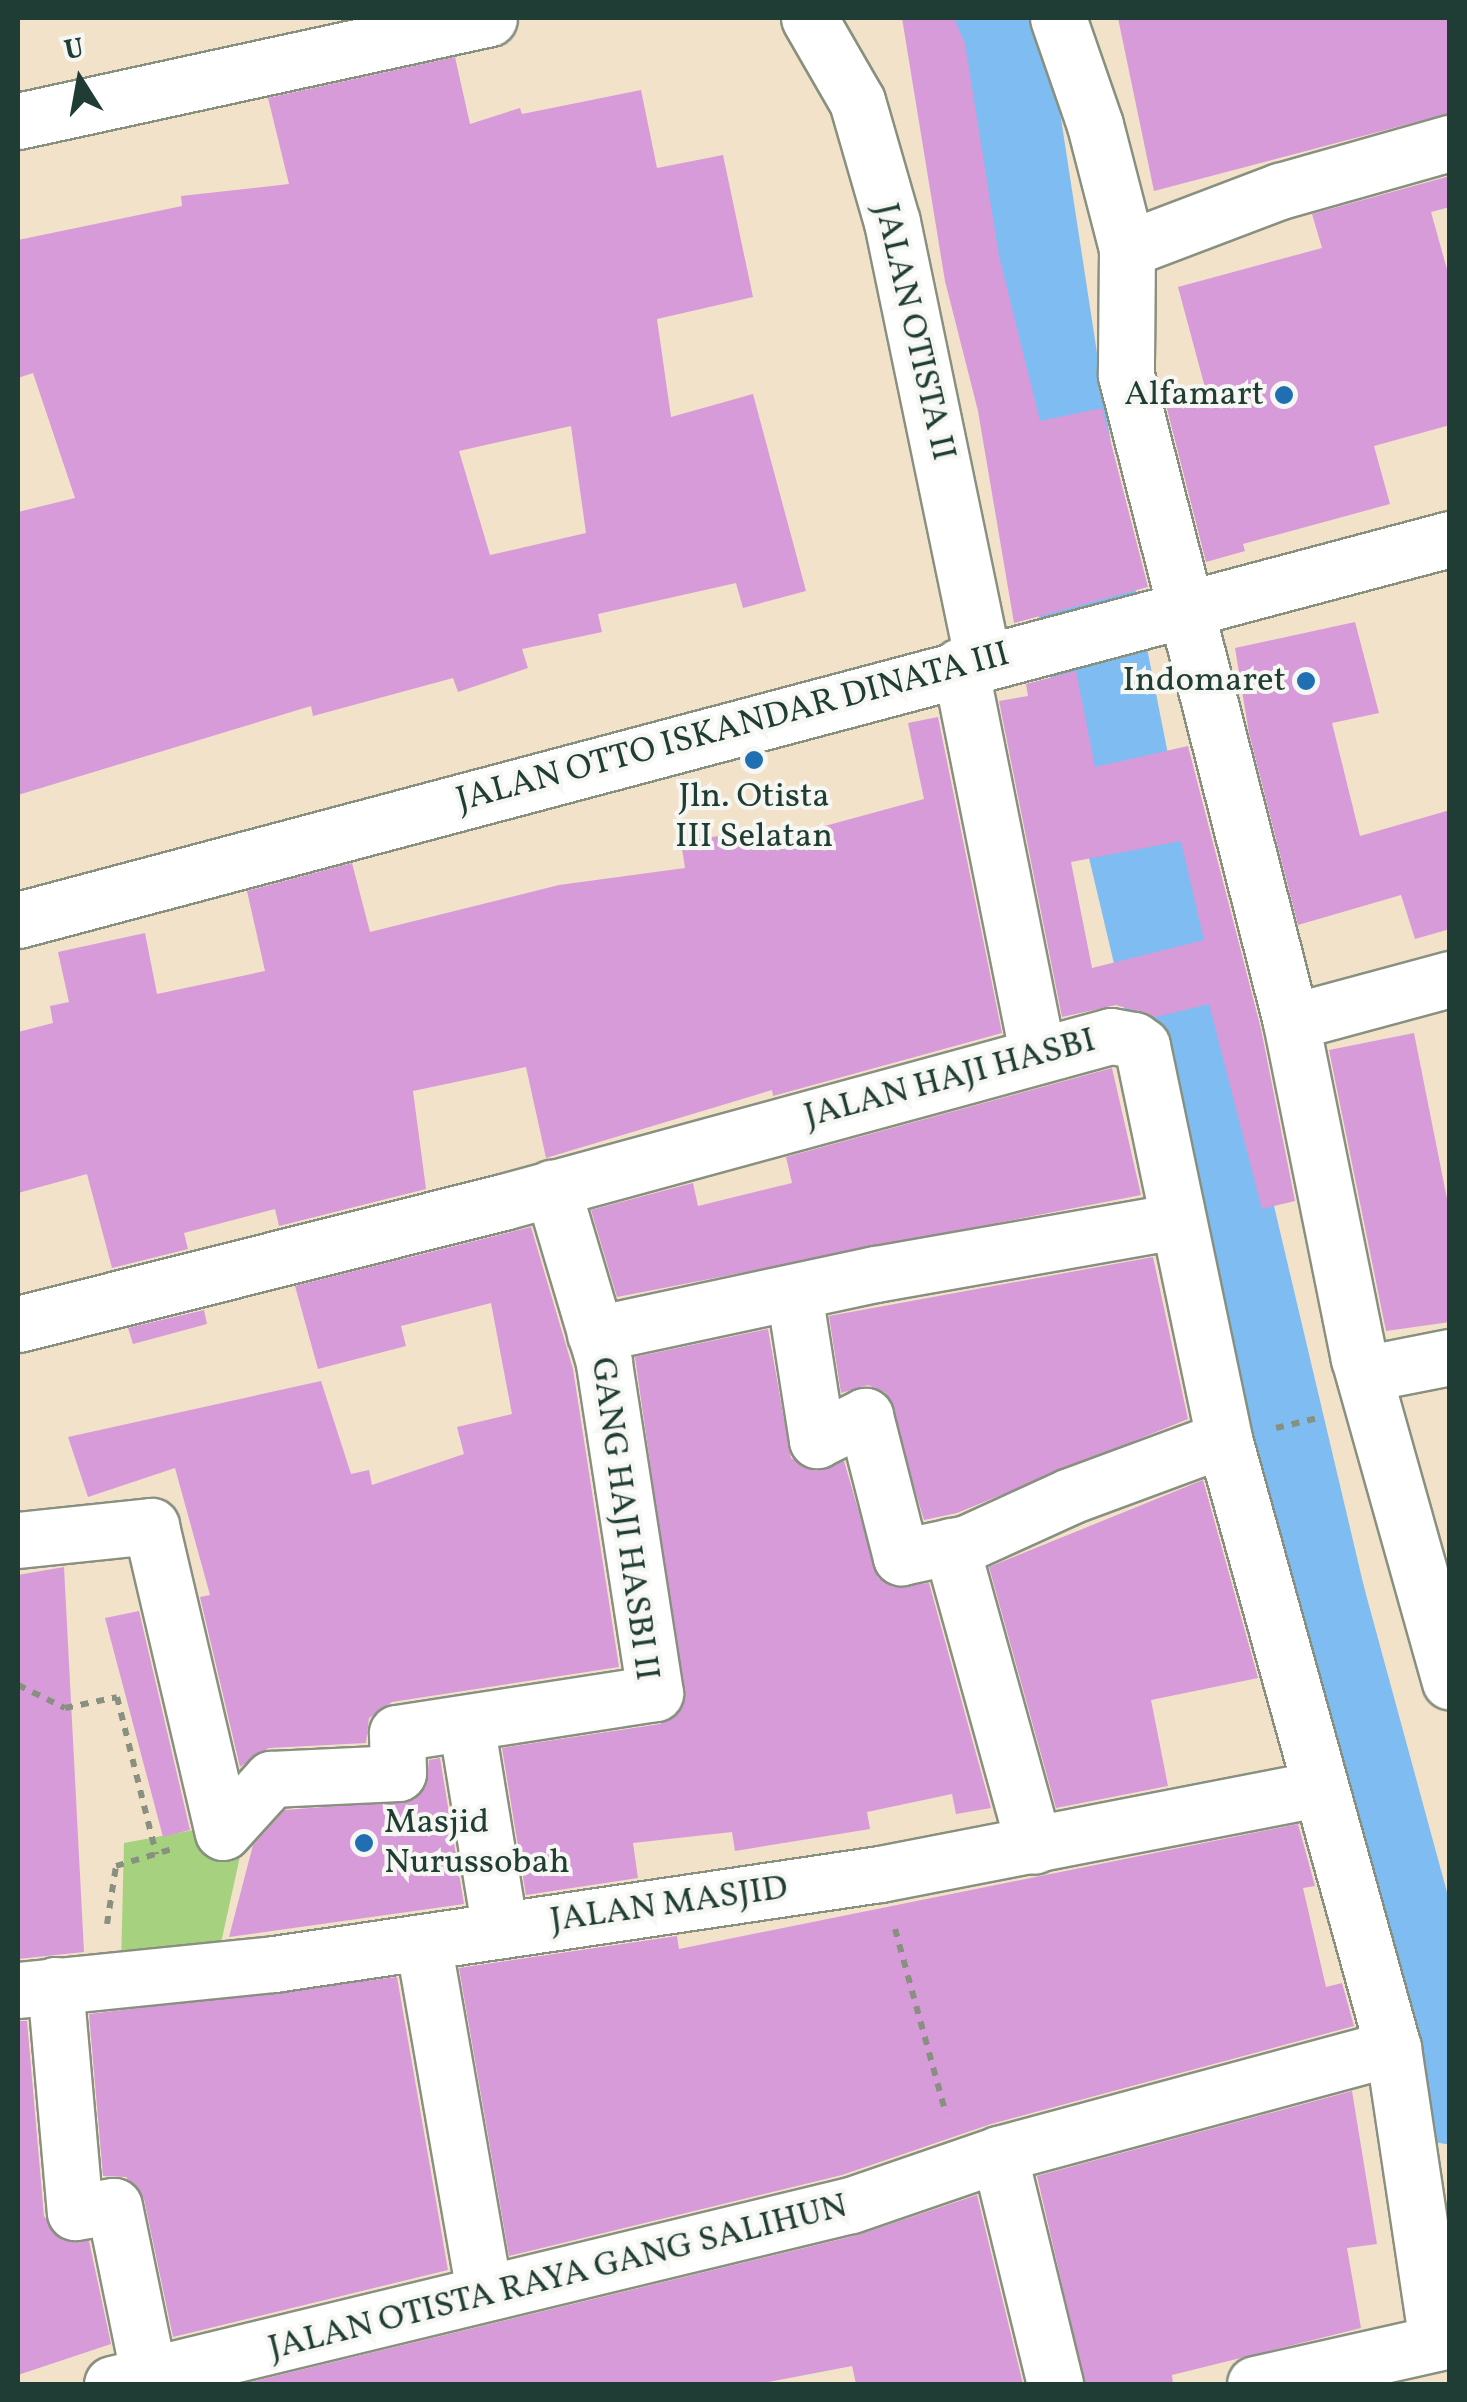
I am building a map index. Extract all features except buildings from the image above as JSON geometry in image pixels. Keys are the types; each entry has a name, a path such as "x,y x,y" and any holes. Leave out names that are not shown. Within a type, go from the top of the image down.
{"street":[{"path":"18,122 489,18"},
{"name":"JALAN OTISTA II","path":"809,18 857,102 892,222 1038,1056"},
{"path":"1058,18 1096,125 1127,249 1126,376 1291,1022 1350,1394 1450,1681"},
{"path":"1127,249 1280,191 1450,143"},
{"name":"JALAN OTTO ISKANDAR DINATA III","path":"18,920 971,663 1450,539"},
{"path":"1291,1022 1450,980"},
{"name":"JALAN HAJI HASBI","path":"18,1324 552,1188 1120,1034 1142,1046 1176,1221 1246,1435 1316,1789 1393,2048 1443,2340"},
{"name":"GANG HAJI HASBI II","path":"224,1832 271,1779 398,1773 397,1733 655,1693 596,1334 552,1188"},
{"path":"596,1334 1176,1221"},
{"path":"794,1294 817,1440 864,1416 901,1557 951,1546 1246,1435"},
{"path":"1350,1394 1450,1356"},
{"path":"21,1524 151,1526 224,1832"},
{"path":"951,1546 1034,1846"},
{"path":"466,1722 500,1930"},
{"name":"JALAN MASJID","path":"57,1985 424,1942 880,1874 1316,1789"},
{"path":"424,1942 484,2293"},
{"path":"57,1985 75,2212 114,2206 130,2380"},
{"name":"JALAN OTISTA RAYA GANG SALIHUN","path":"130,2380 296,2364 484,2293 852,2206 980,2161 1393,2048"},
{"path":"980,2161 1056,2384"},
{"path":"1255,2384 1443,2340"}],"path":[{"path":"1246,1435 1350,1394"},
{"path":"18,1685 66,1708 117,1696 156,1854"},
{"path":"57,1985 116,1866 224,1832"},
{"path":"880,1874 980,2161"}],"green space":[{"path":"248,1820 219,1952 121,1965 124,1843"}],"waterway":[{"path":"995,18 1077,552 1122,780 1316,1601 1450,2094"}],"place":[{"name":"Alfamart","path":"1284,395"},
{"name":"Indomaret","path":"1306,681"},
{"name":"Jln. Otista III Selatan","path":"754,760"},
{"name":"Masjid Nurussobah","path":"364,1843"}]}
